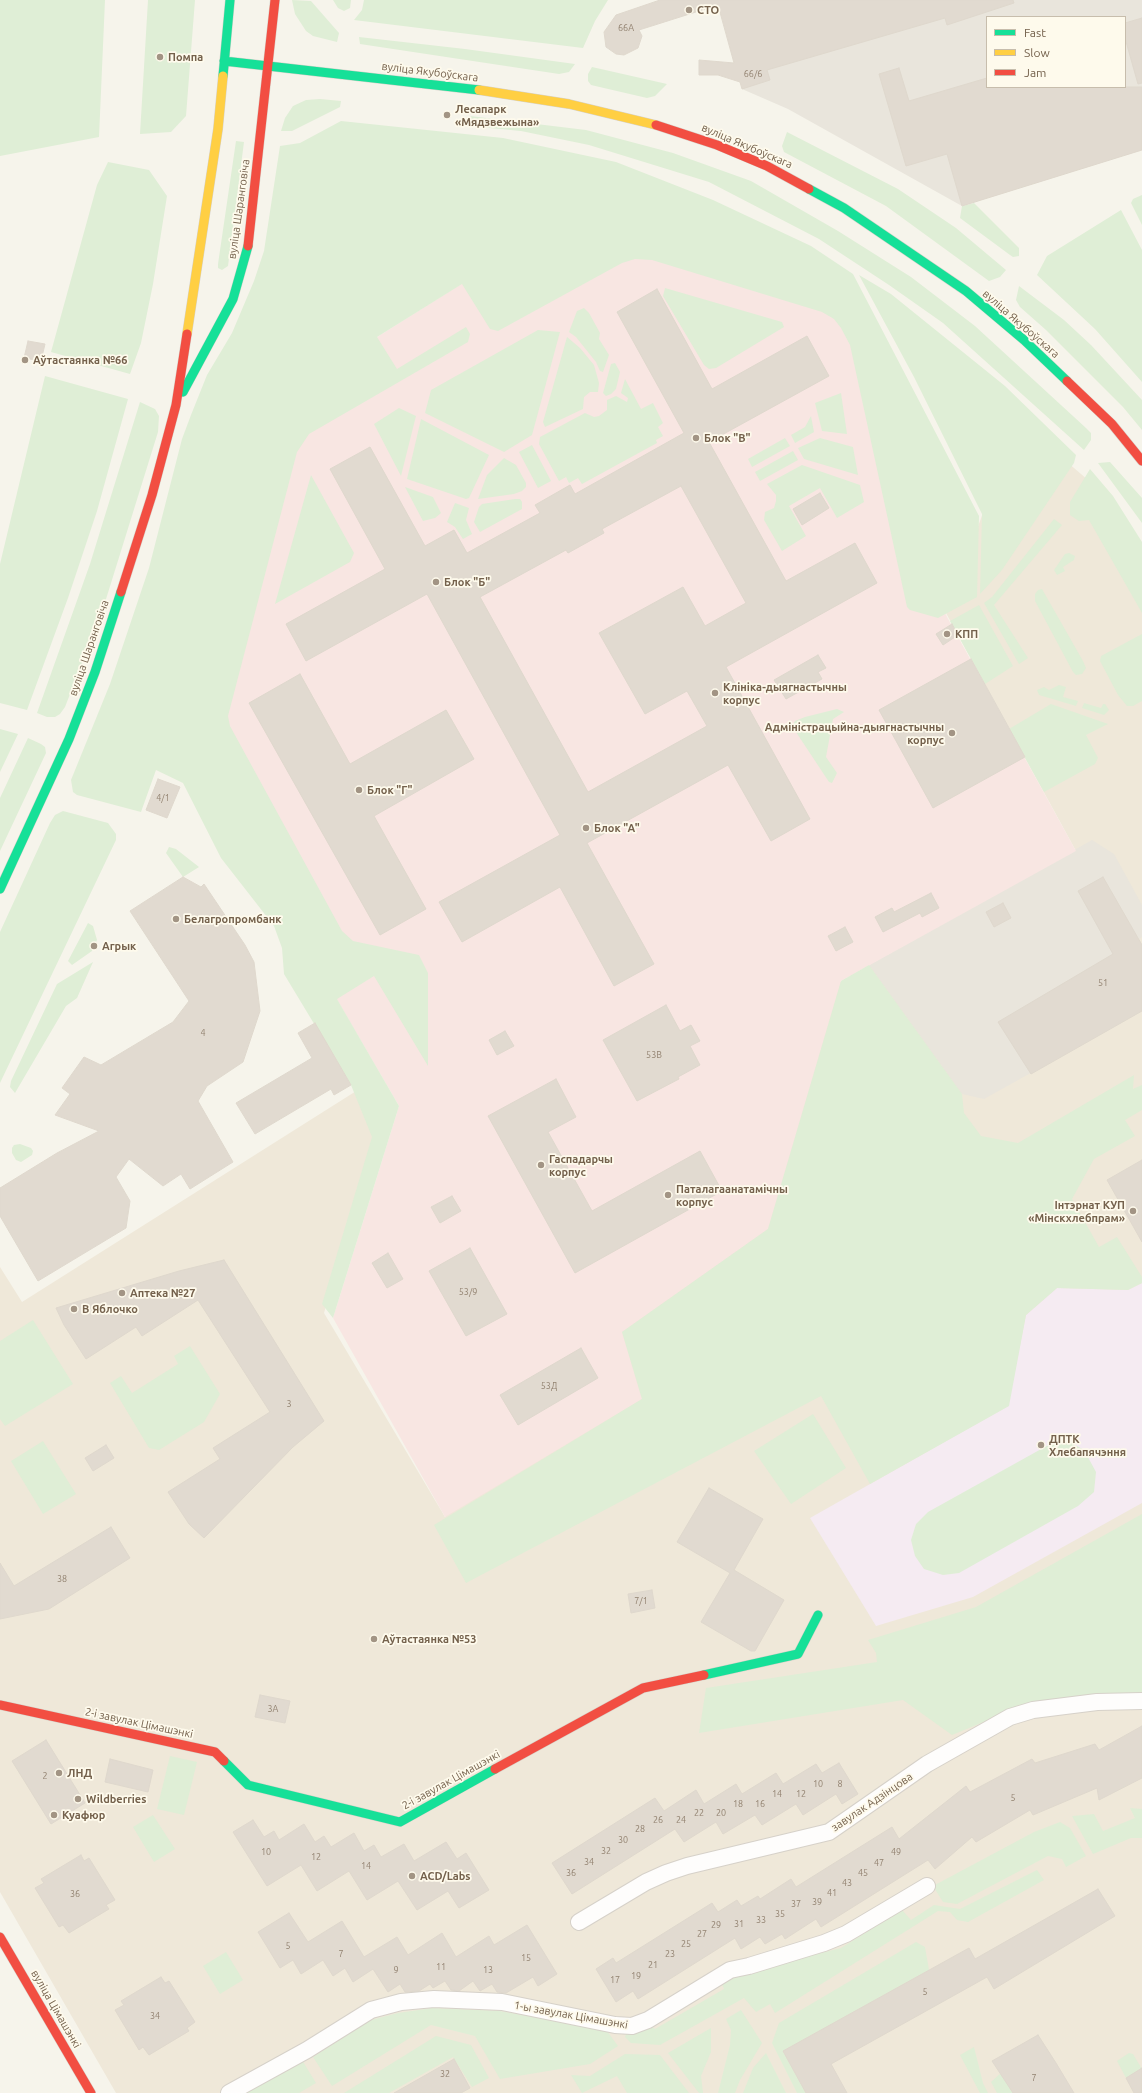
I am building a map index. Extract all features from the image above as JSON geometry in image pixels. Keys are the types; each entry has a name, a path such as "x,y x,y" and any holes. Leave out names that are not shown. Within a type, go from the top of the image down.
{"main road":[{"name":"вуліца Шаранговіча","path":"0,889 69,739 95,672 152,495 176,405 218,129 230,0"},
{"name":"вуліца Шаранговіча","path":"176,405 233,299 248,252 275,0"},
{"name":"вуліца Якубоўскага","path":"224,61 454,86 569,104 663,127 718,145 767,166 844,208 966,291 1024,340 1112,424 1142,461"},
{"name":"2-і завулак Цімашэнкі","path":"0,1705 215,1752 248,1785 400,1822 643,1688 798,1654 818,1615"},
{"name":"вуліца Цімашэнкі","path":"0,1937 91,2093"}],"street":[{"name":"завулак Адзінцова","path":"578,1922 646,1882 666,1873 687,1866 829,1832 927,1764 1010,1717 1034,1710 1098,1702 1142,1701"},
{"name":"1-ы завулак Цімашэнкі","path":"229,2093 306,2050 371,2010 401,2002 434,1999 502,2002 615,2025 632,2026 648,2020 730,1970 749,1966 824,1943 846,1934 927,1886"}],"shaded area":[{"path":"717,0 1142,0 1142,150 962,206 788,109 742,89"},
{"path":"607,192 860,299 935,591 947,617 1076,851 841,981 768,1229 622,1332 642,1399 445,1517 333,1318 399,1106 248,847 199,746 301,385"},
{"path":"878,300 1095,486 1142,564 1142,2093 116,2093 0,1892 0,1267 22,1302 380,1076 388,1089 324,1313 445,1517 841,981 1076,851 946,613 983,513"},
{"path":"1092,840 1114,854 1142,905 1142,937 1139,939 1142,945 1142,1011 984,1099 962,1094 869,965"},
{"name":"ДПТК Хлебапячэння","path":"1142,1283 1142,1503 973,1597 876,1626 810,1518 1008,1406 1026,1315 1057,1288 1128,1290"}],"green space":[{"path":"0,0 105,0 99,137 0,156"},
{"path":"148,0 195,0 186,116 171,132 140,134"},
{"path":"292,0 311,1 339,33 337,42 313,36 306,31 295,14"},
{"path":"333,0 351,0 350,8 344,11 338,8"},
{"path":"364,0 608,0 595,21 583,48 354,20 362,10"},
{"path":"359,37 465,49 575,64 569,72 559,74 360,44"},
{"path":"592,67 667,84 655,96 647,98 591,85 588,81 588,74"},
{"path":"320,99 341,101 340,107 292,131 281,131 285,118 293,106 306,100"},
{"path":"470,116 586,130 673,153 751,181 838,231 911,277 975,326 1086,428 1091,433 1091,440 1084,450 943,323 819,239 709,182 589,145 521,131 468,126"},
{"path":"341,121 503,138 616,162 713,200 811,246 853,274 979,516 977,597 938,618 910,610 907,607 850,345 841,328 834,319 822,312 652,260 635,259 622,263 498,331 490,329 462,284 377,337 397,369 466,327 470,334 468,342 309,434 297,452 228,716 230,726 342,931 353,941 419,955 428,973 428,1066 374,976 337,999 399,1106 333,1318 322,1304 372,1137 351,1085 284,974 282,948 274,926 221,858 183,783 156,770 141,812 77,795 73,792 71,780 110,684 149,568 182,439 207,375 232,333 254,281 264,251 280,146 300,143"},
{"path":"787,132 898,189 956,228 1006,270 1000,277 989,281 886,206 784,152 782,146"},
{"path":"236,141 244,142 228,266 222,270 218,268 218,264"},
{"path":"108,162 149,170 167,196 153,284 141,343 130,374 51,352 97,185"},
{"path":"1142,195 1142,225 1131,203 1133,199"},
{"path":"974,203 1019,248 1019,256 1013,257 960,218 962,206"},
{"path":"1121,210 1142,250 1142,382 1095,329 1037,275 1047,256"},
{"path":"859,275 891,294 1005,386 1076,455 1074,463 1002,570 980,594 982,514 914,377"},
{"path":"1019,286 1064,320 1091,345 1142,400 1142,430 1123,407 1046,330 1020,307 1016,300"},
{"path":"665,288 782,322 784,327 716,368 709,369 704,365 663,296"},
{"path":"584,308 589,313 600,333 599,339 609,355 603,372 600,371 596,362 576,337 569,332 577,311"},
{"path":"538,330 560,332 532,435 504,452 425,413 431,390"},
{"path":"567,337 580,348 594,365 599,383 598,392 590,392 584,397 583,409 545,427 543,422"},
{"path":"615,363 620,372 616,389 611,394 606,396 603,393 611,364"},
{"path":"45,376 128,399 97,511 68,598 27,710 0,703 0,564"},
{"path":"625,379 641,409 653,403 663,423 658,427 663,436 656,440 657,443 582,484 578,478 569,483 566,477 559,481 539,444 540,437 585,413 594,417 599,416 607,410 607,400 616,396 627,402 628,398 621,393"},
{"path":"841,393 847,434 822,431 815,403"},
{"path":"140,402 155,409 159,416 158,432 102,612 65,707 60,714 55,717 47,717 37,713 90,564"},
{"path":"399,408 416,416 401,476 374,424"},
{"path":"811,416 814,432 795,443 791,435 805,427"},
{"path":"421,419 489,455 469,498 466,499 407,479"},
{"path":"785,438 790,446 752,467 748,459"},
{"path":"820,438 853,447 858,475 804,459 798,448"},
{"path":"532,445 551,481 538,488 519,452"},
{"path":"793,451 798,460 760,481 755,472"},
{"path":"504,458 516,465 526,483 526,487 522,491 514,494 478,499 487,475"},
{"path":"1110,462 1142,498 1142,523 1098,463"},
{"path":"802,465 860,485 864,502 837,518 820,488 789,506 806,536 782,551 764,520 765,512 774,508 776,501 776,495 767,484"},
{"path":"1090,469 1113,496 1142,542 1142,613 1089,520 1079,521 1070,515 1070,502"},
{"path":"311,475 354,553 350,562 275,604"},
{"path":"405,487 433,497 441,513 435,518 423,521"},
{"path":"520,499 522,502 522,509 480,532 474,522 479,507 482,504"},
{"path":"455,503 469,508 466,520 472,534 463,539 455,527 447,522"},
{"path":"1054,519 1062,525 994,605 1028,658 1019,664 984,603 992,597"},
{"path":"1069,553 1075,556 1074,560 1063,567 1065,571 1057,575 1054,570 1065,554"},
{"path":"1042,589 1083,661 1086,668 1082,674 1076,675 1073,672 1035,601 1035,594 1038,590"},
{"path":"979,605 1013,666 985,684 950,621"},
{"path":"1142,634 1142,701 1133,706 1127,706 1118,695 1100,661 1101,656"},
{"path":"1059,685 1066,687 1063,697 1078,701 1076,706 1039,695 1037,690 1044,687 1049,690"},
{"path":"1084,703 1101,708 1103,704 1105,704 1109,710 1104,715 1082,708"},
{"path":"1051,704 1108,724 1086,735 1098,758 1095,764 1044,792 1009,729"},
{"path":"837,709 844,712 833,719 826,757 837,773 832,783 829,782 792,726 795,721 805,717"},
{"path":"0,729 18,734 0,772"},
{"path":"28,738 45,747 46,753 0,851 0,798"},
{"path":"63,811 108,823 116,834 116,840 0,1083 0,932 50,823 55,815"},
{"path":"169,847 176,849 199,867 183,877 166,853"},
{"path":"88,923 93,926 97,940 92,951 72,965 68,961"},
{"path":"93,962 77,998 66,1006 15,1093 10,1087 11,1081 57,984"},
{"path":"869,965 962,1094 964,1113 981,1136 1018,1143 1134,1075 1133,1089 1142,1085 1142,1110 1125,1120 1135,1136 1094,1159 1072,1199 1099,1247 1117,1237 1142,1277 1142,1283 1128,1290 1057,1288 1026,1315 1009,1406 870,1484 821,1396 466,1583 434,1525 642,1399 622,1332 768,1229 841,981"},
{"path":"20,1144 31,1148 33,1151 32,1155 21,1162 16,1160 12,1153 12,1148 14,1145"},
{"path":"33,1320 73,1384 5,1426 0,1419 0,1341"},
{"path":"190,1346 220,1394 204,1422 159,1450 149,1448 110,1383 121,1376 132,1393 178,1364 174,1356"},
{"path":"813,1414 846,1468 791,1504 754,1451"},
{"path":"43,1441 76,1494 43,1514 11,1461"},
{"path":"1070,1442 1084,1450 1096,1472 1094,1492 1078,1506 959,1573 943,1575 924,1569 915,1556 911,1540 916,1524 928,1512 1052,1443"},
{"path":"1142,1514 1142,1696 991,1719 952,1735 903,1700 699,1733 706,1688 877,1662 876,1653 868,1640 976,1607"},
{"path":"170,1756 197,1762 184,1815 157,1809"},
{"path":"1130,1808 1142,1809 1142,1838 1131,1838 1093,1854 1072,1816 1094,1814 1103,1831 1135,1818"},
{"path":"153,1815 175,1849 154,1862 133,1827"},
{"path":"1060,1822 1070,1828 1086,1856 1066,1867 1062,1859 1048,1856 957,1904 943,1902 933,1886 1034,1832"},
{"path":"1037,1870 1044,1880 968,1922 957,1920 950,1912 938,1911 775,2013 770,2004 756,2012 744,1998 660,2045 631,2043 625,2037 627,2031 651,2026 655,2029 724,1989 722,1984 736,1974 841,1948 902,1910 911,1920 934,1905 960,1909"},
{"path":"916,1942 925,1947 929,1970 783,2051 806,2093 797,2093 772,2043 779,2023"},
{"path":"226,1952 243,1980 220,1994 203,1966"},
{"path":"432,2008 500,2011 607,2031 618,2046 590,2064 500,2079 475,2036 431,2025 332,2086 313,2057 371,2020 398,2013"},
{"path":"741,2010 762,2043 740,2080 735,2093 718,2093 730,2045 731,2030 726,2019"},
{"path":"711,2028 711,2052 701,2076 703,2093 699,2093 668,2053"},
{"path":"436,2036 471,2045 489,2078 472,2087 453,2057 389,2093 344,2093"},
{"path":"974,2047 983,2083 988,2093 980,2093 960,2055"},
{"path":"766,2053 786,2093 743,2093 753,2068"},
{"path":"1129,2053 1133,2054 1142,2069 1126,2078 1117,2061"},
{"path":"625,2054 660,2055 689,2093 627,2093 617,2076 582,2093 571,2075 590,2076"},
{"path":"302,2060 316,2083 299,2093 246,2093"},
{"path":"1001,2073 1013,2093 997,2093 991,2082"}],"building":[{"path":"660,0 1013,0 1014,3 947,25 945,18 767,70 770,80 742,89 740,82 718,75 699,75 699,60 734,63 718,5 639,30 642,36 638,48 624,55 616,54 606,47 604,32 616,15"},
{"path":"1142,18 1142,83 1138,84 1126,42 1126,23"},
{"path":"899,68 909,101 986,78 986,88 1142,87 1142,150 962,206 947,154 906,166 879,74"},
{"path":"657,289 712,389 807,336 829,376 709,442 786,581 855,543 877,583 726,667 810,819 771,841 728,765 587,843 654,964 614,986 560,887 462,942 439,902 560,835 427,594 306,661 286,624 385,569 330,469 370,447 425,546 454,530 467,553 540,513 535,505 570,485 575,494 684,433 617,312","holes":["681,486 746,603 705,626 683,587 599,633 645,714 687,691 707,726 588,792 480,597 566,550 568,553 604,533 602,529"]},
{"path":"28,341 45,344 41,361 24,358"},
{"path":"820,493 829,508 802,525 793,509"},
{"name":"КПП","path":"952,624 958,635 943,645 936,634"},
{"path":"818,655 826,668 818,672 822,679 786,699 774,680"},
{"name":"Адміністрацыйна-дыягнастычны корпус","path":"971,659 1025,757 933,808 879,710"},
{"name":"Блок \"Г\"","path":"300,674 350,764 446,710 474,759 374,816 426,909 380,935 249,703"},
{"path":"158,779 180,787 167,818 146,810"},
{"path":"183,877 201,887 204,884 245,945 254,962 260,1011 243,1062 207,1086 198,1101 233,1162 190,1189 181,1174 163,1186 129,1159 116,1177 130,1201 126,1228 38,1281 0,1216 0,1188 57,1153 99,1131 55,1115 70,1094 62,1088 84,1057 101,1065 173,1022 189,1001 130,911"},
{"path":"1103,877 1142,945 1142,1011 1031,1074 998,1022 1113,954 1078,891"},
{"path":"931,893 939,908 922,917 920,913 883,932 875,917 892,908 894,912"},
{"path":"1003,903 1011,918 994,927 986,912"},
{"path":"845,927 853,942 836,951 828,936"},
{"path":"666,1005 680,1031 691,1025 700,1041 690,1046 700,1065 678,1077 679,1079 637,1101 603,1040"},
{"path":"315,1023 351,1085 334,1095 331,1089 255,1134 236,1103 312,1058 298,1033"},
{"path":"505,1031 514,1046 497,1055 489,1040"},
{"name":"Гаспадарчы корпус","path":"556,1079 576,1117 548,1132 592,1211 700,1151 722,1191 575,1273 488,1116"},
{"name":"Інтэрнат КУП «Мінскхлебпрам»","path":"1142,1160 1142,1242 1107,1180"},
{"path":"452,1196 461,1211 440,1223 431,1207"},
{"path":"470,1248 507,1314 466,1336 429,1271"},
{"path":"388,1253 403,1279 387,1288 372,1263"},
{"path":"224,1260 324,1421 293,1447 204,1538 189,1524 168,1492 220,1459 213,1448 270,1412 198,1300 142,1336 136,1327 86,1359 64,1325 56,1308 179,1271"},
{"path":"581,1348 598,1378 518,1425 500,1395"},
{"path":"106,1445 114,1458 93,1471 85,1458"},
{"path":"709,1488 763,1519 734,1570 784,1600 755,1651 751,1651 701,1622 730,1573 677,1542"},
{"path":"111,1527 130,1558 49,1609 0,1619 0,1563 14,1586"},
{"path":"652,1590 655,1608 631,1613 628,1594"},
{"path":"260,1695 290,1701 285,1723 255,1717"},
{"path":"1142,1726 1142,1778 1099,1800 1097,1788 1033,1815 1030,1810 976,1842 972,1837 935,1869 928,1860 821,1927 816,1919 785,1939 782,1934 765,1944 760,1937 741,1949 735,1938 638,1999 633,1991 616,2002 596,1969 613,1958 616,1963 712,1903 718,1912 737,1900 741,1906 758,1896 760,1899 791,1879 796,1887 892,1827 899,1839 966,1786 970,1792 1032,1759 1035,1763 1095,1744 1099,1750"},
{"path":"46,1740 85,1803 51,1824 12,1761"},
{"path":"110,1759 153,1770 148,1792 105,1782"},
{"path":"839,1763 858,1794 842,1804 836,1794 803,1815 796,1804 762,1825 755,1815 723,1834 716,1822 684,1842 675,1829 572,1894 552,1863 655,1798 664,1811 696,1790 704,1804 736,1784 742,1794 776,1773 783,1784 816,1764 822,1773"},
{"path":"253,1820 264,1837 274,1831 279,1840 304,1824 315,1842 324,1836 331,1847 354,1833 364,1851 374,1845 381,1857 404,1844 414,1861 446,1842 457,1859 466,1853 489,1890 459,1908 448,1891 417,1910 398,1881 367,1900 349,1871 317,1891 301,1865 267,1886 233,1832"},
{"path":"81,1855 84,1861 89,1858 115,1900 106,1905 109,1909 69,1933 63,1925 59,1927 35,1888 44,1883 41,1879"},
{"path":"1098,1889 1115,1916 994,1989 987,1977 831,2064 847,2093 806,2093 783,2051 969,1948 975,1959"},
{"path":"289,1913 308,1942 342,1921 364,1957 397,1937 408,1955 442,1933 456,1957 489,1936 494,1945 527,1925 557,1974 538,1986 533,1977 506,1993 497,1992 492,1984 480,1991 473,1981 459,1991 451,1990 445,1981 433,1988 430,1984 419,1991 405,1992 400,1984 388,1992 373,1969 353,1982 345,1968 333,1976 323,1960 301,1974 293,1960 280,1968 258,1932"},
{"path":"161,1977 165,1983 169,1981 195,2022 187,2028 189,2031 149,2055 143,2047 139,2050 115,2010 124,2005 121,2001"},
{"path":"1038,2035 1074,2093 1013,2093 992,2061"},
{"path":"454,2059 470,2088 461,2093 394,2093"},
{"path":"1142,2068 1142,2093 1134,2093 1126,2078"}],"traffic: fast":[{"path":"223,76 230,0"},
{"path":"224,61 479,90"},
{"path":"809,189 844,208 966,291 1024,340 1067,381"},
{"path":"183,392 233,299 248,246"},
{"path":"0,889 69,739 95,672 121,592"},
{"path":"704,1675 798,1654 818,1615"},
{"path":"224,1761 248,1785 400,1822 495,1769"}],"traffic: slow":[{"path":"187,334 218,129 223,76"},
{"path":"479,90 569,104 656,125"}],"traffic: jam":[{"path":"248,246 275,0"},
{"path":"656,125 717,145 767,166 809,189"},
{"path":"121,592 152,495 176,405 187,334"},
{"path":"1067,381 1112,424 1142,461"},
{"path":"495,1769 643,1688 704,1675"},
{"path":"0,1705 215,1752 224,1761"},
{"path":"0,1937 91,2093"}],"place":[{"name":"СТО","path":"689,10"},
{"name":"Помпа","path":"160,57"},
{"name":"Лесапарк «Мядзвежына»","path":"447,115"},
{"name":"Аўтастаянка №66","path":"25,360"},
{"name":"Блок \"В\"","path":"696,438"},
{"name":"Блок \"Б\"","path":"436,582"},
{"name":"КПП","path":"947,634"},
{"name":"Клініка-дыягнастычны корпус","path":"715,693"},
{"name":"Адміністрацыйна-дыягнастычны корпус","path":"952,733"},
{"name":"Блок \"Г\"","path":"359,790"},
{"name":"Блок \"А\"","path":"586,828"},
{"name":"Белагропромбанк","path":"176,919"},
{"name":"Агрык","path":"94,946"},
{"name":"Гаспадарчы корпус","path":"541,1165"},
{"name":"Паталагаанатамічны корпус","path":"668,1195"},
{"name":"Інтэрнат КУП «Мінскхлебпрам»","path":"1133,1211"},
{"name":"Аптека №27","path":"122,1293"},
{"name":"В Яблочко","path":"74,1309"},
{"name":"ДПТК Хлебапячэння","path":"1041,1445"},
{"name":"Аўтастаянка №53","path":"374,1639"},
{"name":"ЛНД","path":"59,1773"},
{"name":"Wildberries","path":"78,1799"},
{"name":"Куафюр","path":"54,1815"},
{"name":"ACD/Labs","path":"412,1876"}]}
